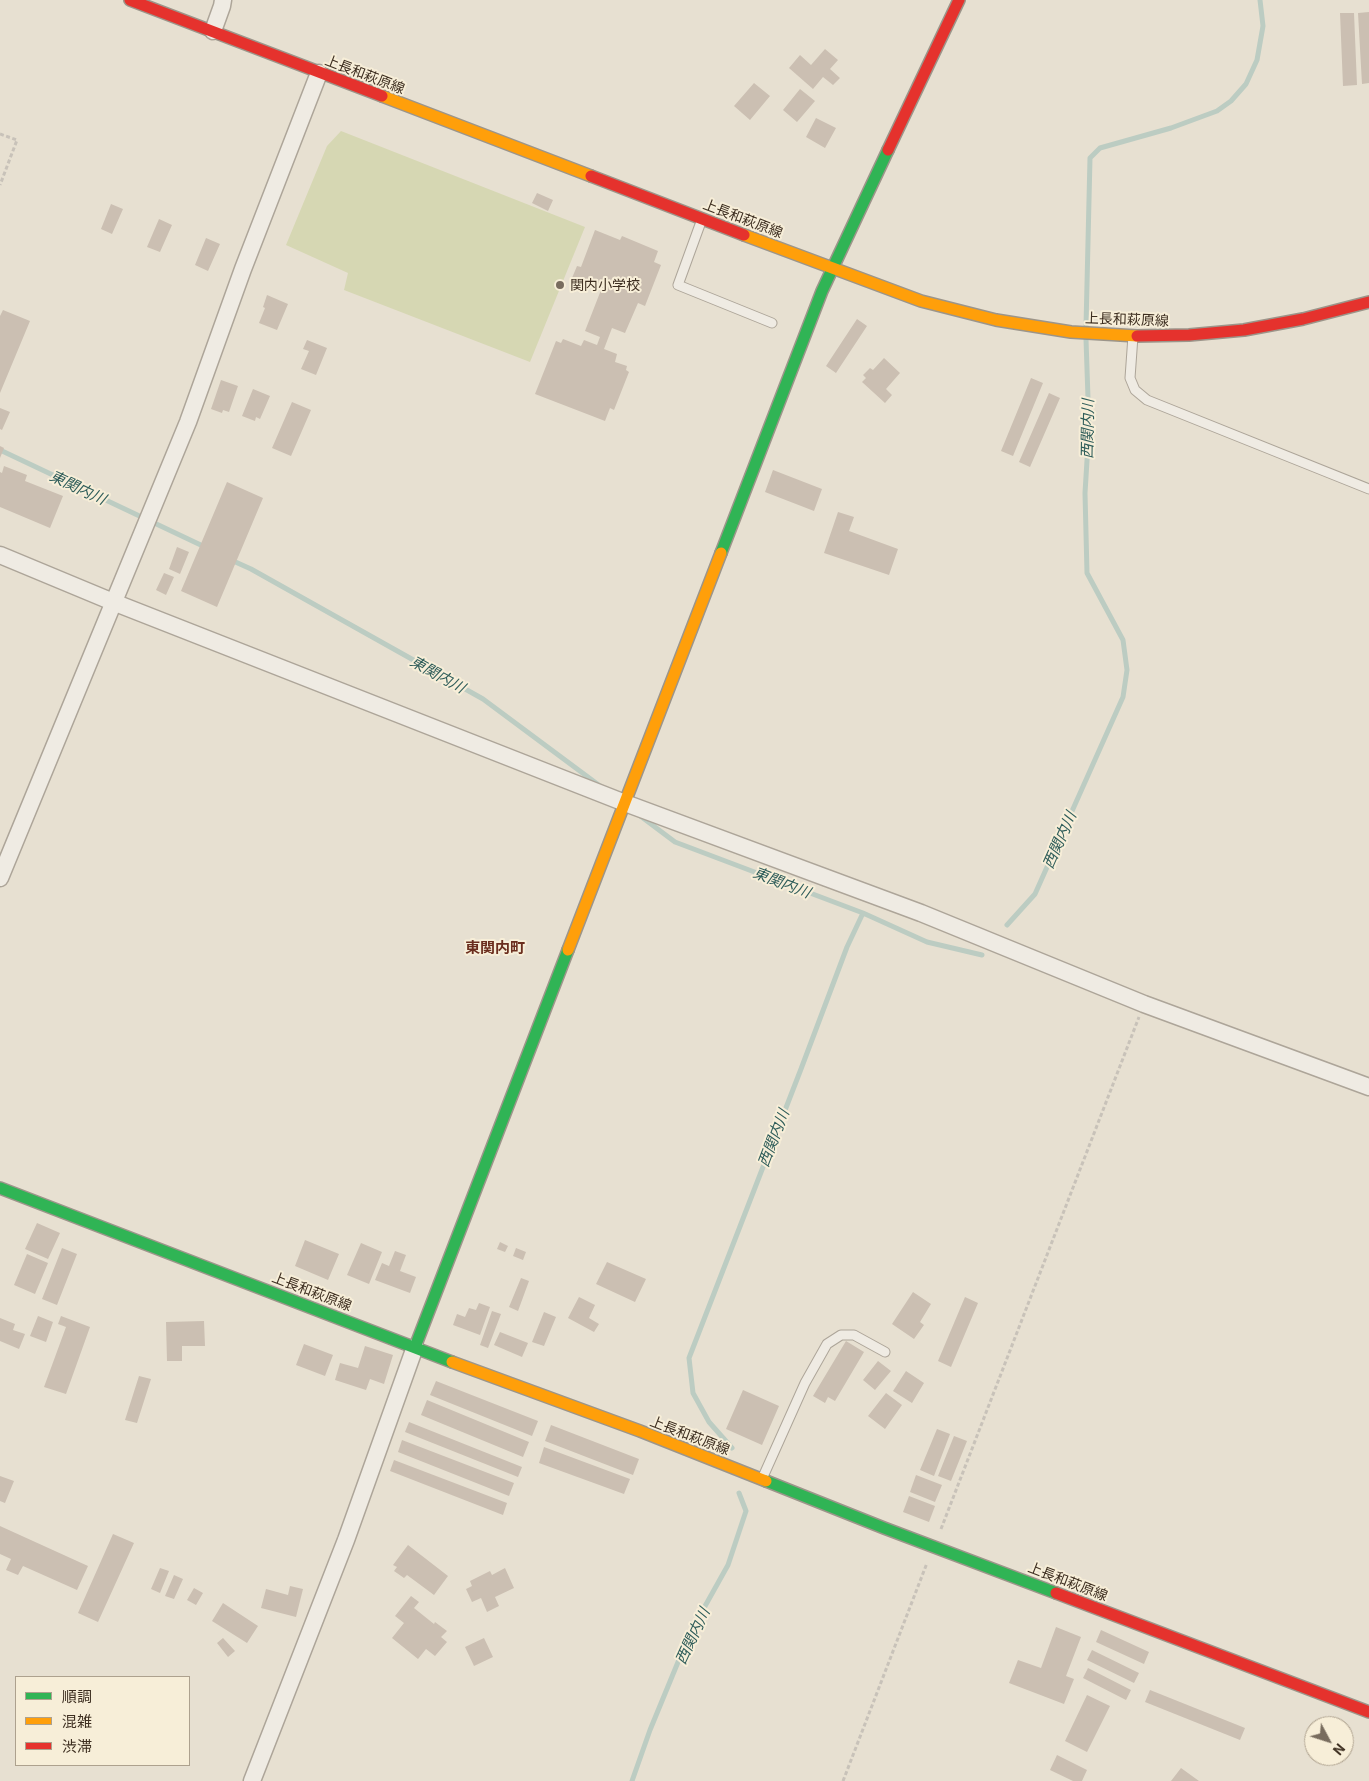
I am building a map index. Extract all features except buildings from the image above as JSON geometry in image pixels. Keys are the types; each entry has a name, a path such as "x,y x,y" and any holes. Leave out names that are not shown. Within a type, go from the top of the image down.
{"main road":[{"name":"上長和萩原線","path":"130,0 921,301 996,320 1071,332 1134,336 1190,335 1244,330 1303,319 1369,302"},
{"path":"415,1347 832,268 959,0"},
{"name":"上長和萩原線","path":"0,1188 536,1394 640,1431 884,1528 1369,1712"}],"street":[{"path":"213,31 223,0"},
{"path":"0,878 188,422 243,269 319,73"},
{"path":"0,555 625,804 921,913 1144,1004 1366,1082"},
{"path":"252,1781 346,1540 415,1347"}],"lane":[{"path":"702,219 678,285 772,323"},
{"path":"1134,336 1130,378 1135,390 1147,400 1369,489"},
{"path":"762,1479 805,1383 827,1344 841,1335 854,1335 885,1352"}],"path":[{"path":"0,134 17,140 0,186"},
{"path":"842,1781 1144,1004"}],"green space":[{"path":"341,131 585,227 530,362 344,290 348,273 286,245 327,146"}],"waterway":[{"name":"西関内川","path":"1086,326 1090,158 1100,148 1171,128 1217,111 1231,101 1246,84 1257,60 1263,26 1260,0"},
{"name":"西関内川","path":"1007,925 1035,894 1123,697 1127,670 1123,640 1087,573 1085,493 1089,428 1086,339"},
{"name":"東関内川","path":"0,450 205,547"},
{"name":"東関内川","path":"231,560 251,569 483,699 600,786"},
{"name":"東関内川","path":"639,815 675,842 863,913 927,942 982,955"},
{"name":"西関内川","path":"732,1448 709,1422 693,1393 689,1358 847,947 863,913"},
{"name":"西関内川","path":"632,1781 650,1730 690,1633 728,1565 746,1511 739,1493"}],"traffic: fast":[{"path":"721,553 822,291 888,150"},
{"path":"415,1347 568,950"},
{"path":"0,1188 452,1362"},
{"path":"766,1481 1056,1593"}],"traffic: slow":[{"path":"382,96 591,176"},
{"path":"744,235 921,301 996,320 1071,332 1137,336"},
{"path":"568,950 721,553"},
{"path":"452,1362 640,1431 766,1481"}],"traffic: jam":[{"path":"130,0 382,96"},
{"path":"888,150 959,0"},
{"path":"591,176 744,235"},
{"path":"1137,336 1189,335 1244,330 1303,319 1369,302"},
{"path":"1056,1593 1369,1712"}],"place":[{"name":"関内小学校","path":"560,285"}],"district":[{"name":"東関内町","path":"495,947"}]}
